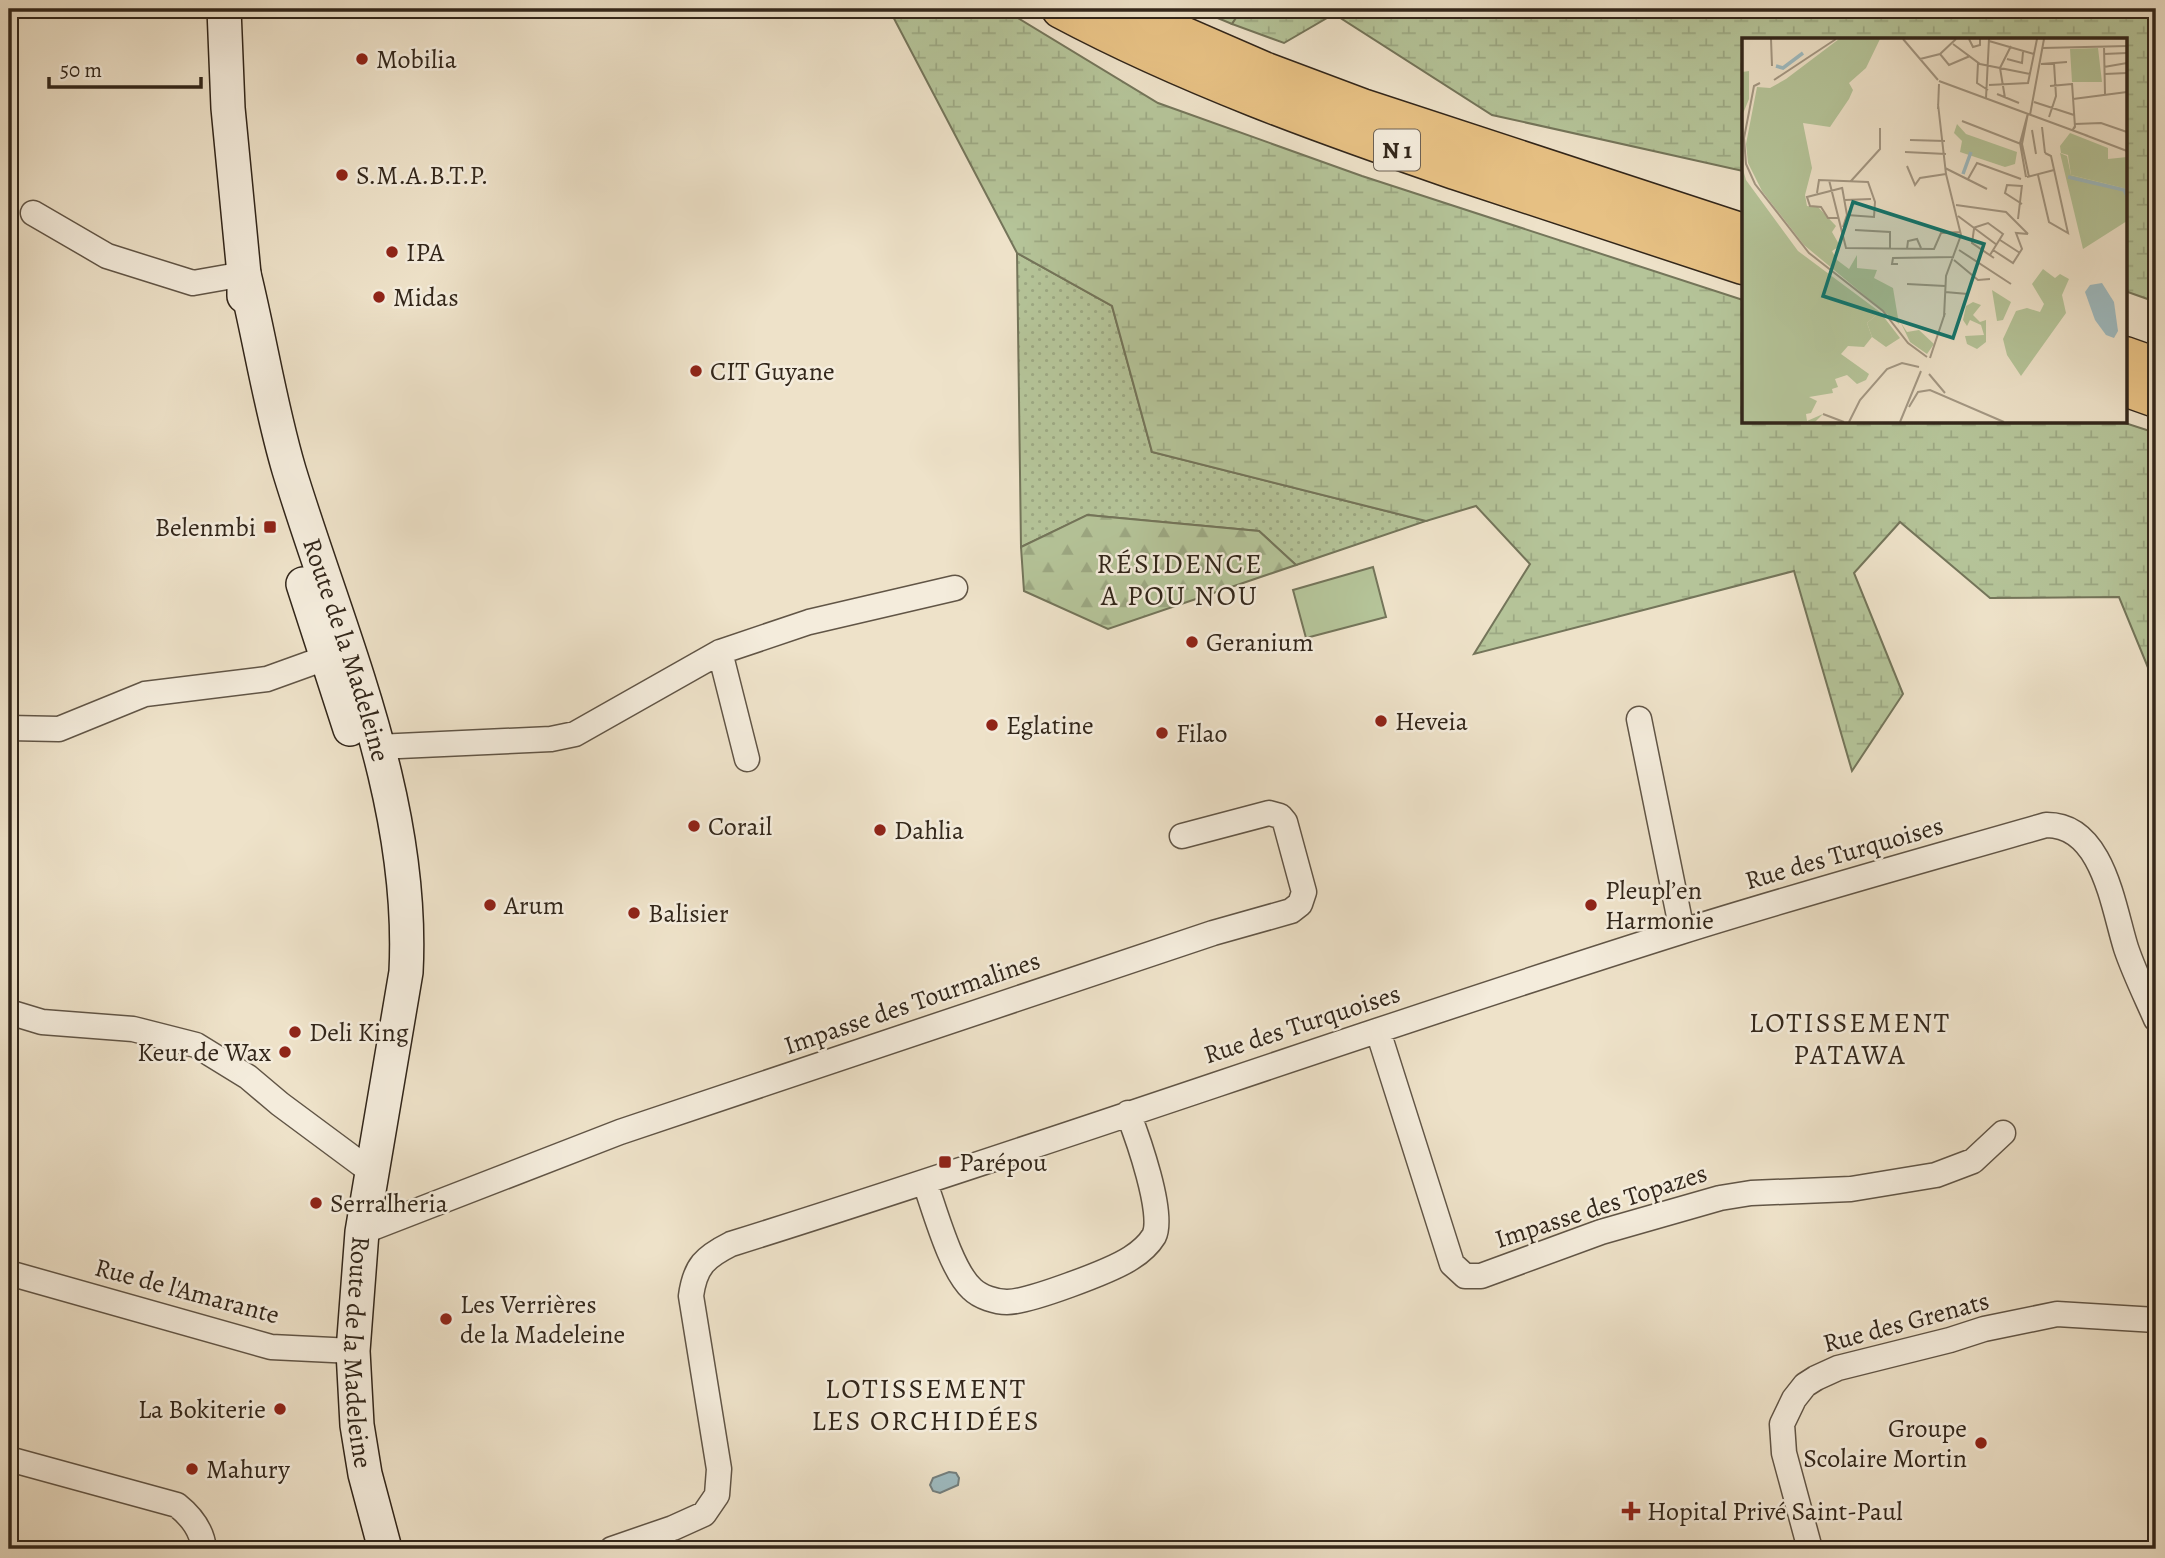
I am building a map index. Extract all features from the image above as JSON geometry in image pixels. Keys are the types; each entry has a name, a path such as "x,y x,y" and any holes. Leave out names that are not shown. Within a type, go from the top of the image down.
{"main road":[{"name":"Route de la Madeleine","path":"224,9 228,108 244,274 383,852 391,901 396,1030"},
{"name":"N 1","path":"1062,9 1104,32 1186,69 1320,122 1628,229 1742,265"},
{"name":"N 1","path":"1121,9 1266,72 1362,108 1742,233"},
{"path":"2126,356 2156,367"},
{"path":"2126,387 2156,398"},
{"name":"Route de la Madeleine","path":"337,654 377,747 394,808 406,888 407,972 362,1232 353,1351 356,1424 365,1474 385,1549"}],"street":[{"path":"33,213 107,256 193,283 244,274"},
{"path":"377,747 551,739 575,734 720,652 809,622 956,588"},
{"path":"720,652 747,759"},
{"path":"9,728 59,729 145,694 267,679 337,654"},
{"path":"1639,719 1682,931"},
{"name":"Impasse des Tourmalines","path":"362,1232 620,1132 1213,933 1291,911 1300,904 1304,892 1285,822 1280,816 1269,813 1182,836"},
{"name":"Rue des Turquoises","path":"612,1549 704,1514 717,1495 719,1469 691,1296 694,1275 710,1255 731,1244 925,1183 1128,1113 1682,931 2033,828 2055,824 2076,834 2099,861 2127,951 2156,1019"},
{"path":"9,1012 42,1021 133,1029 196,1045 248,1077 279,1104 373,1173"},
{"name":"Impasse des Topazes","path":"1378,1031 1452,1264 1465,1276 1481,1276 1601,1232 1720,1198 1751,1193 1850,1189 1936,1174 1973,1161 2003,1133"},
{"path":"925,1183 955,1264 965,1281 974,1291 998,1301 1024,1300 1131,1259 1154,1236 1157,1219 1148,1171 1128,1113"},
{"name":"Rue de l'Amarante","path":"9,1273 271,1347 353,1351"},
{"name":"Rue des Grenats","path":"1810,1549 1784,1453 1782,1424 1794,1399 1805,1385 1838,1368 1984,1329 2057,1314 2156,1320"},
{"path":"9,1459 177,1505 196,1524 204,1549"}],"green space":[{"path":"889,9 1003,9 1158,103 1362,176 1742,300 1742,424 2126,423 2156,433 2156,687 2119,597 1990,598 1900,522 1854,573 1903,694 1852,771 1794,571 1474,654 1530,564 1476,506 1426,521 1152,452 1112,306 1017,253"},
{"path":"1196,9 1242,9 1232,24"},
{"path":"1242,9 2156,9 2156,302 2126,291 2126,38 1742,38 1742,171 1492,115 1334,14 1284,43 1232,24"},
{"path":"1017,253 1112,306 1152,452 1426,521 1296,565 1259,531 1088,515 1021,547"},
{"path":"1087,515 1259,531 1296,565 1108,629 1024,591 1021,547"},
{"path":"1373,567 1386,617 1306,638 1293,590"}],"water":[{"path":"949,1472 956,1473 959,1478 958,1485 940,1493 933,1491 930,1485 933,1478"}],"place":[{"name":"Mobilia","path":"362,59"},
{"name":"S.M.A.B.T.P.","path":"342,175"},
{"name":"IPA","path":"392,252"},
{"name":"Midas","path":"379,297"},
{"name":"CIT Guyane","path":"696,371"},
{"name":"Belenmbi","path":"270,527"},
{"name":"Geranium","path":"1192,642"},
{"name":"Heveia","path":"1381,721"},
{"name":"Eglatine","path":"992,725"},
{"name":"Filao","path":"1162,733"},
{"name":"Corail","path":"694,826"},
{"name":"Dahlia","path":"880,830"},
{"name":"Arum","path":"490,905"},
{"name":"Pleupl’en Harmonie","path":"1591,905"},
{"name":"Balisier","path":"634,913"},
{"name":"Deli King","path":"295,1032"},
{"name":"Keur de Wax","path":"285,1052"},
{"name":"Parépou","path":"945,1162"},
{"name":"Serralheria","path":"316,1203"},
{"name":"Les Verrières de la Madeleine","path":"446,1319"},
{"name":"La Bokiterie","path":"280,1409"},
{"name":"Groupe Scolaire Mortin","path":"1981,1443"},
{"name":"Mahury","path":"192,1469"},
{"name":"Hopital Privé Saint-Paul","path":"1631,1511"}],"district":[{"name":"RÉSIDENCE A POU NOU","path":"1180,580"},
{"name":"LOTISSEMENT PATAWA","path":"1850,1039"},
{"name":"LOTISSEMENT LES ORCHIDÉES","path":"926,1405"}]}
